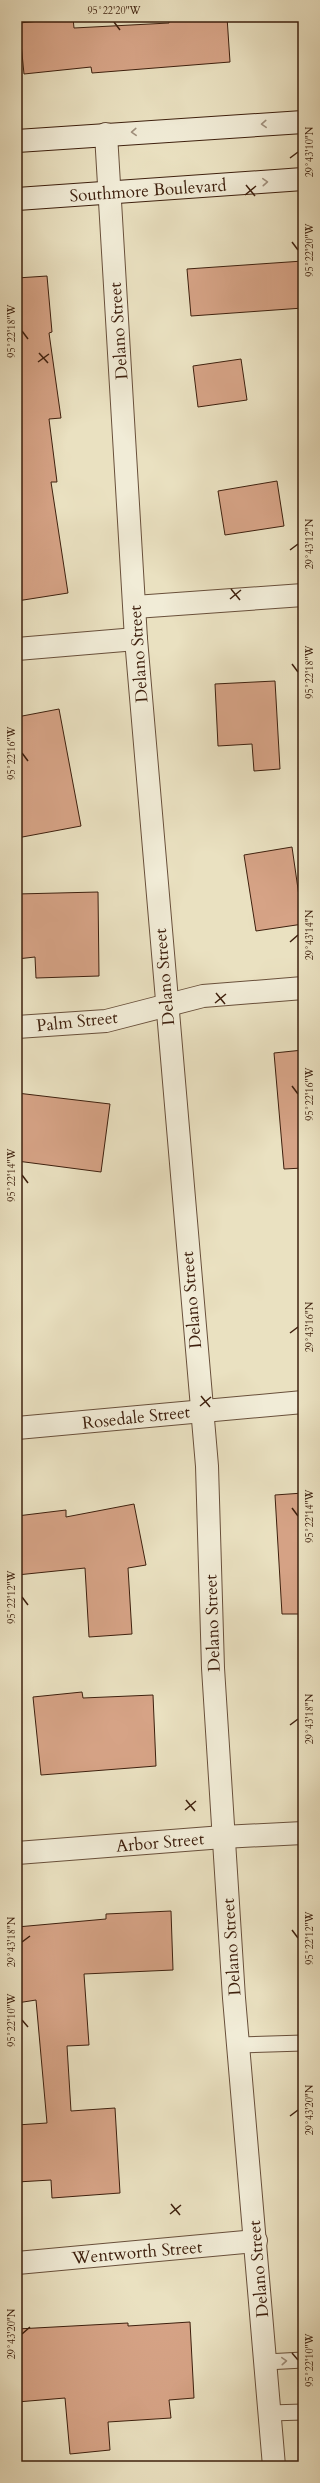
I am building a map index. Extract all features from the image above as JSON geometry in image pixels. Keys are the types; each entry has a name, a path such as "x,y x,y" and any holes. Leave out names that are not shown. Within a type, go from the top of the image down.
{"street":[{"path":"17,142 106,134 303,122"},
{"name":"Delano Street","path":"106,134 136,639 207,1466 213,1668 223,1837 274,2466"},
{"name":"Southmore Boulevard","path":"17,199 303,179"},
{"path":"135,606 303,595"},
{"path":"17,649 136,639"},
{"name":"Palm Street","path":"17,1027 106,1020 203,996 303,988"},
{"name":"Rosedale Street","path":"17,1428 201,1410 303,1402"},
{"name":"Arbor Street","path":"17,1853 223,1837 303,1833"},
{"name":"Wentworth Street","path":"17,2263 256,2240"}],"lane":[{"path":"240,2045 303,2043"},
{"path":"266,2362 303,2360"},
{"path":"270,2413 303,2412"}],"building":[{"path":"169,17 227,17 230,62 92,73 91,67 24,74 19,23 73,18 74,28 169,23"},
{"path":"303,261 303,308 191,316 187,269"},
{"path":"47,276 52,332 49,333 61,418 49,419 57,482 51,482 68,593 17,601 17,278"},
{"path":"241,359 247,400 198,407 193,366"},
{"path":"277,481 284,526 225,535 218,491"},
{"path":"275,681 280,769 254,771 252,744 218,746 215,684"},
{"path":"59,709 81,826 17,838 17,717"},
{"path":"292,847 303,924 256,931 244,855"},
{"path":"98,892 99,976 36,978 35,957 17,959 17,894"},
{"path":"303,1050 303,1168 284,1169 274,1053"},
{"path":"17,1093 110,1104 101,1172 17,1161"},
{"path":"303,1493 303,1614 282,1614 275,1495"},
{"path":"134,1504 146,1565 128,1568 132,1634 89,1637 85,1568 17,1575 17,1516 66,1510 66,1517"},
{"path":"82,1692 83,1698 153,1695 156,1766 41,1775 33,1697"},
{"path":"171,1911 173,1970 84,1974 89,2045 67,2046 71,2111 115,2108 120,2193 52,2198 51,2180 17,2182 17,2125 47,2123 36,2000 17,2003 17,1927 106,1919 106,1914"},
{"path":"190,2322 194,2398 169,2400 171,2418 108,2422 110,2450 70,2454 65,2398 17,2402 17,2329 128,2323 128,2326"}]}
